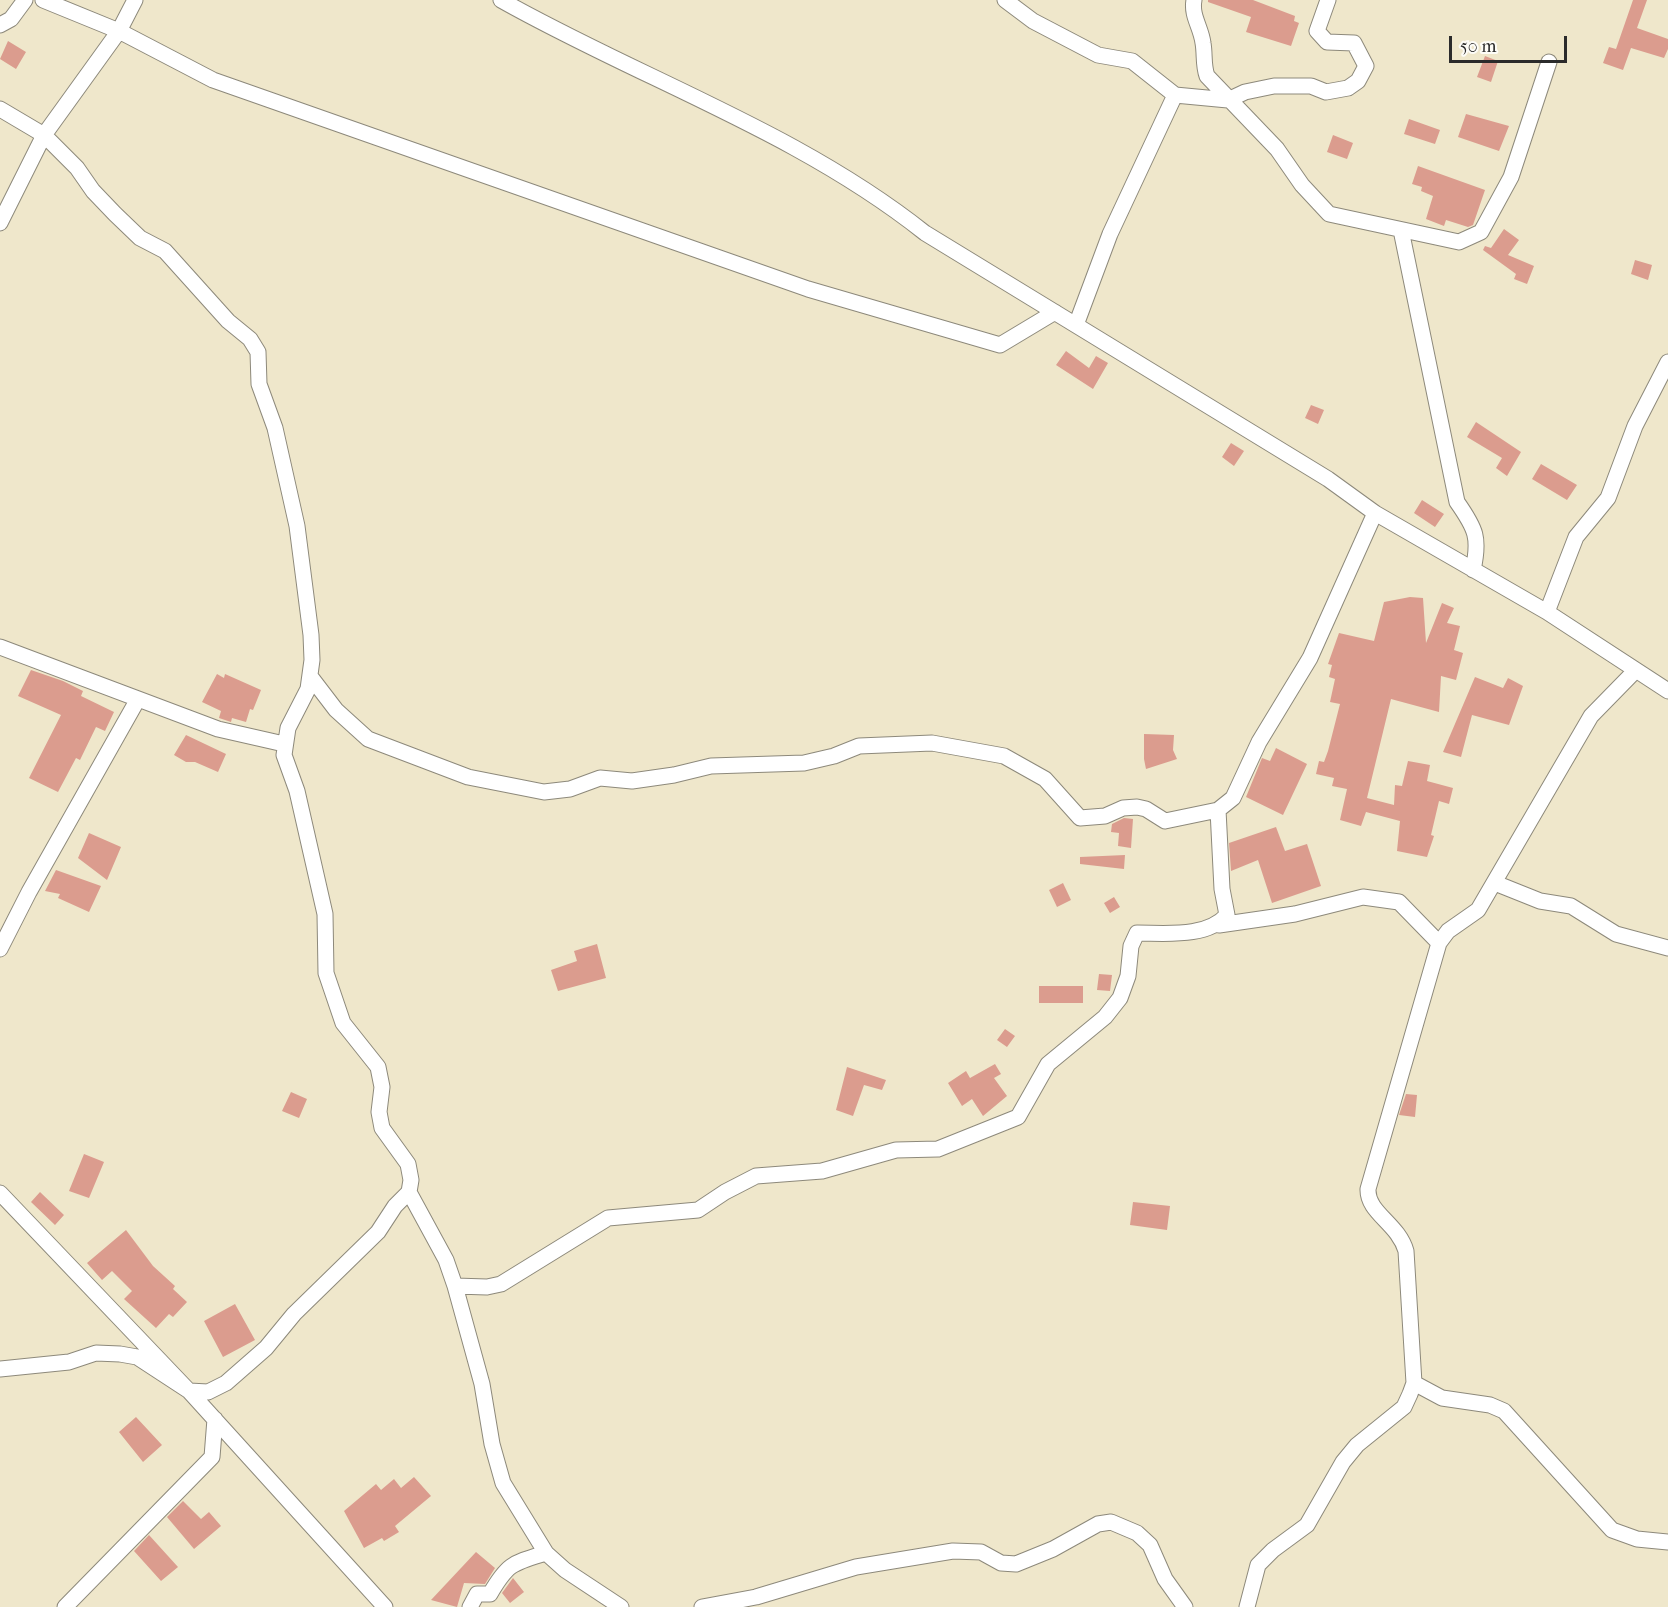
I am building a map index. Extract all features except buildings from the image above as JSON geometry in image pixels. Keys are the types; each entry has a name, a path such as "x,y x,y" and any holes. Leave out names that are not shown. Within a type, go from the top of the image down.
{"street":[{"path":"0,25 11,19 25,0"},
{"path":"43,0 120,31 213,80 808,289 1000,345 1055,312"},
{"path":"0,223 44,135 120,31 135,0"},
{"path":"501,0 742,120 865,188 925,233 1328,480 1375,513 1547,612 1668,691"},
{"path":"1005,0 1033,21 1098,55 1132,61 1175,95 1228,100 1245,92 1274,86 1311,86 1326,92 1348,88 1358,81 1366,66 1354,43 1327,42 1317,31 1328,0"},
{"path":"1194,0 1193,13 1203,41 1204,67 1207,76 1277,149 1302,185 1329,213 1459,242 1481,232 1511,177 1549,62"},
{"path":"1076,325 1110,234 1175,95"},
{"path":"0,109 44,135 77,168 93,191 115,214 140,238 165,251 228,321 250,339 258,352 262,401 275,428 297,526 311,636 312,660 308,689 288,728 284,755 297,791 325,914 326,973 343,1023 378,1067 382,1087 379,1112 382,1128 408,1164 411,1180 409,1192 378,1232 294,1314 266,1348 226,1383 208,1392 189,1390 137,1358 120,1354 96,1353 69,1362 0,1370"},
{"path":"1401,230 1457,502 1474,527 1478,547 1473,570"},
{"path":"1547,612 1576,537 1608,498 1635,426 1668,362"},
{"path":"310,676 336,710 368,739 468,777 544,792 570,789 600,778 632,781 674,775 711,766 804,763 834,756 859,746 932,743 1004,756 1045,779 1080,818 1105,816 1130,807 1146,809 1165,821 1218,810 1233,798 1259,742 1310,658 1375,513"},
{"path":"0,647 218,729 284,744"},
{"path":"1246,1607 1258,1565 1273,1550 1307,1525 1343,1462 1357,1445 1404,1407 1414,1383 1406,1251 1402,1238 1395,1228 1372,1208 1367,1197 1439,943 1448,931 1478,910 1591,716 1635,671"},
{"path":"0,949 29,892 138,699"},
{"path":"1218,810 1222,889 1227,915 1219,925"},
{"path":"1495,883 1540,901 1571,906 1616,934 1668,948"},
{"path":"455,1286 487,1287 501,1284 608,1218 698,1210 724,1192 756,1176 822,1171 897,1149 938,1149 1018,1117 1048,1065 1097,1024 1120,998 1128,976 1131,946 1137,933 1179,933 1295,914 1363,897 1399,902 1439,943"},
{"path":"409,1192 446,1260 455,1286 482,1383 492,1444 503,1483 546,1553 565,1570 621,1607"},
{"path":"0,1193 189,1390 385,1607"},
{"path":"1414,1383 1442,1398 1490,1405 1504,1412 1612,1530 1637,1539 1668,1542"},
{"path":"65,1607 212,1457 215,1419"},
{"path":"702,1607 756,1597 855,1567 953,1551 981,1552 1001,1563 1016,1563 1053,1549 1098,1524 1111,1522 1137,1533 1150,1545 1165,1579 1185,1607"},
{"path":"470,1607 477,1594 489,1594 500,1576 514,1563 546,1553"}]}
